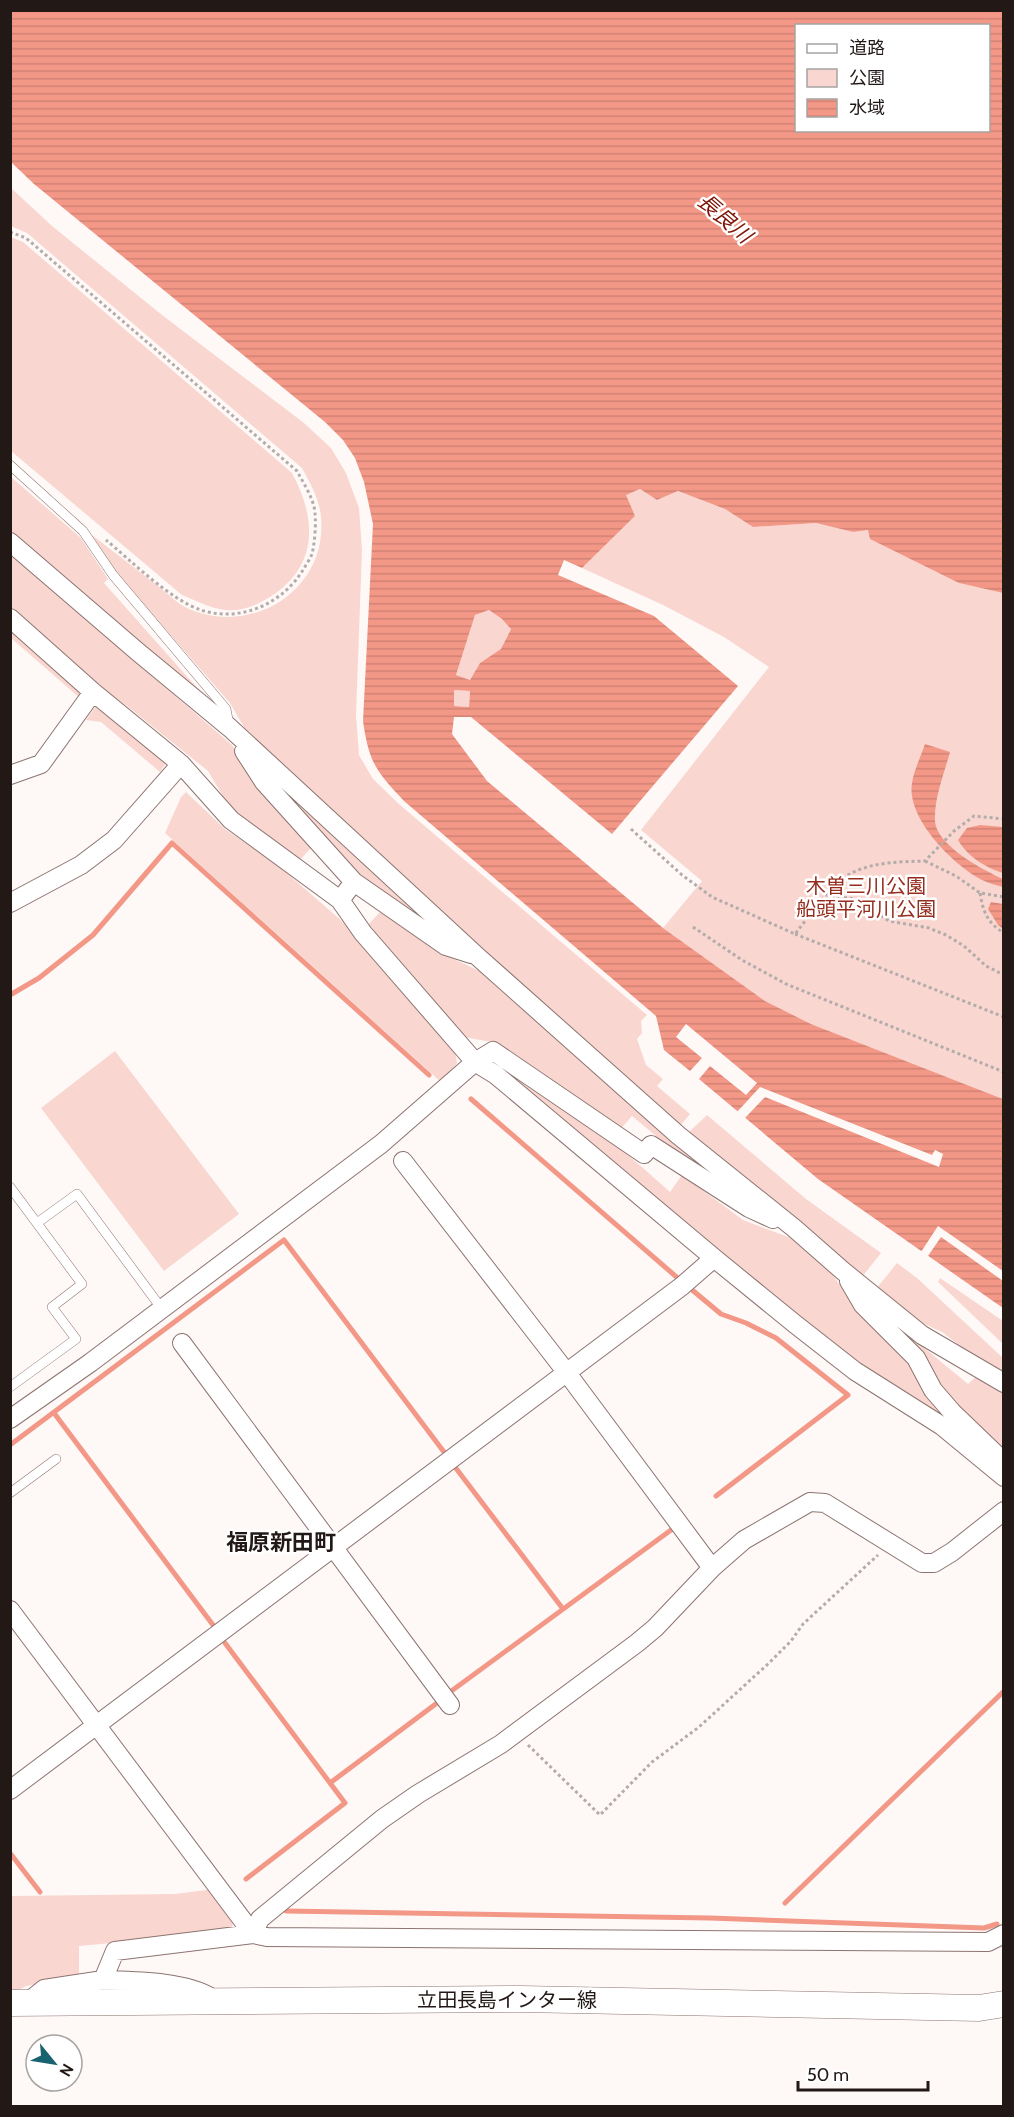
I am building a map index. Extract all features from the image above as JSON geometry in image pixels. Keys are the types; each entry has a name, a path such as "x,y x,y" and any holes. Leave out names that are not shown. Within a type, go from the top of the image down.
{"main road":[{"name":"立田長島インター線","path":"20,2002 521,1999 979,2007 1004,2004"}],"street":[{"path":"10,542 230,728 478,957 678,1135 922,1335 1004,1383"},
{"path":"10,618 93,692 181,764 231,820 340,900 363,933 475,1062 496,1075 714,1258 855,1371 942,1426 1004,1477"},
{"path":"14,769 41,764 93,692"},
{"path":"230,728 264,782 354,882 446,946 478,957"},
{"path":"10,903 81,865 114,840 181,764"},
{"path":"340,900 354,882"},
{"path":"10,1419 162,1309 381,1144 475,1062 493,1051 644,1154 651,1145 749,1209 794,1228"},
{"path":"403,1161 567,1373 712,1568"},
{"path":"10,1790 567,1373 682,1286 714,1258"},
{"path":"843,1271 863,1305 916,1358 933,1390 952,1412 1004,1462"},
{"path":"182,1343 450,1705"},
{"path":"252,1934 260,1919 382,1819 418,1794 516,1734 655,1628 712,1568 744,1540 810,1502 825,1503 922,1563 934,1563 952,1552 1004,1511"},
{"path":"10,1610 252,1934"},
{"path":"103,1980 115,1951 252,1934 267,1937 988,1942 1004,1934"},
{"path":"20,2002 44,1989 103,1980 144,1981 201,1991 216,2001"}],"lane":[{"path":"10,465 83,531 113,574 226,708 230,728"},
{"path":"10,1187 82,1284 52,1307 75,1339 10,1387"},
{"path":"37,1223 77,1194 162,1309"},
{"path":"10,1493 56,1459"}],"path":[{"path":"10,232 26,238 297,471 315,510 315,532 311,556 300,575 286,591 251,612 228,614 201,610 179,599 101,536"},
{"path":"925,861 974,816 1004,819"},
{"path":"631,829 682,875 712,897 795,934 1004,1017"},
{"path":"795,934 835,885 858,870 877,864 925,861 940,867 980,893 1004,897"},
{"path":"980,893 983,910 988,920 1004,933"},
{"path":"826,895 855,899 889,921 929,928 946,935 964,946 986,966 1004,975"},
{"path":"693,927 742,960 786,984 1004,1072"},
{"path":"516,1734 600,1815 652,1762 699,1727 769,1663 791,1641 803,1624 876,1556 900,1550"}],"green space":[{"path":"10,187 52,226 162,315 304,423 331,448 346,473 359,508 362,550 356,715 359,755 373,779 400,805 647,1015 641,1021 642,1033 637,1039 646,1065 663,1079 657,1086 690,1114 681,1125 504,969 249,736 230,703 118,575 92,535 187,608 213,616 238,616 262,610 284,599 302,582 314,561 321,537 319,504 302,468 27,233 11,226"},
{"path":"11,237 23,242 292,473 306,506 309,539 306,554 299,569 288,583 273,595 250,607 225,610 182,595 11,451"},
{"path":"11,477 81,538 108,579 104,583 207,699 135,640 11,531"},
{"name":"木曽三川公園 船頭平河川公園","path":"640,489 657,500 678,491 725,509 753,527 816,523 853,532 868,530 959,583 1003,593 1003,1099 811,1024 765,1001 663,928 702,881 641,830 769,667 724,637 663,605 582,568 635,516 625,495"},
{"path":"11,554 232,745 259,787 313,846 297,863 236,818 208,771 127,706 101,689 11,610"},
{"path":"489,610 511,628 501,650 480,663 470,680 456,675 475,614"},
{"path":"11,623 83,688 81,699 11,638"},
{"path":"454,690 470,691 469,707 454,706"},
{"path":"95,707 166,763 160,772 101,722 86,720"},
{"path":"270,777 443,935 404,913 357,872"},
{"path":"186,792 225,829 281,868 359,936 455,1051 457,1063 442,1083 165,833 181,797"},
{"path":"381,911 443,954 486,974 743,1198 697,1170 632,1116 618,1132 492,1042 463,1037 367,926"},
{"path":"115,1051 239,1214 164,1271 41,1108"},
{"path":"489,1060 561,1102 670,1192 682,1175 743,1220 791,1238 831,1272 854,1307 911,1364 965,1436 798,1319"},
{"path":"707,1115 806,1199 881,1253 862,1277 689,1132"},
{"path":"897,1263 917,1278 1003,1358 1003,1375 984,1364 942,1332 909,1317 876,1289"},
{"path":"940,1278 1003,1321 1003,1344 938,1282"},
{"path":"872,1305 968,1384 979,1374 1003,1389 1003,1456 950,1406"},
{"path":"214,1889 232,1915 230,1932 79,1946 79,1978 26,1986 11,1994 11,1896 175,1894"}],"water":[{"name":"長良川","path":"10,11 1003,11 1003,593 959,583 870,539 868,530 853,532 816,523 753,527 725,509 678,491 657,500 640,489 626,495 635,516 582,568 564,560 558,575 654,616 738,686 612,834 471,717 454,717 452,734 487,781 663,928 765,1001 811,1024 1003,1099 1003,1308 818,1179 699,1079 710,1066 746,1095 757,1083 686,1024 676,1037 702,1058 690,1071 664,1050 656,1016 404,801 380,774 371,757 363,721 373,524 364,482 355,458 343,440 325,422 34,184 11,162","holes":["489,610 511,629 501,649 480,663 470,680 456,675 475,615","454,690 470,691 469,707 454,706"]},
{"path":"925,744 950,752 936,804 937,830 943,839 962,856 1003,879 1003,887 982,880 958,863 934,839 916,811 912,797 912,783"},
{"path":"980,825 1003,827 1003,873 978,861 958,840 967,828"},
{"path":"991,902 1003,904 1003,929 988,909"}],"pier":[{"path":"760,1087 932,1155 935,1150 943,1154 939,1167 765,1097 745,1118 737,1112"},
{"path":"938,1226 1003,1271 1003,1281 941,1237 928,1256 921,1252"}],"waterway":[{"path":"10,995 39,978 93,935 172,843 429,1075"},
{"path":"471,1099 680,1280"},
{"path":"10,1445 284,1240 444,1452"},
{"path":"691,1289 721,1314 776,1338 848,1395 716,1496"},
{"path":"54,1413 213,1625"},
{"path":"455,1467 563,1609"},
{"path":"450,1692 671,1530"},
{"path":"225,1643 345,1803 246,1879"},
{"path":"785,1903 1004,1691"},
{"path":"330,1783 437,1703"},
{"path":"10,1853 40,1892"},
{"path":"286,1911 710,1918 984,1928 997,1924"}],"district":[{"name":"福原新田町","path":"281,1542"}]}
